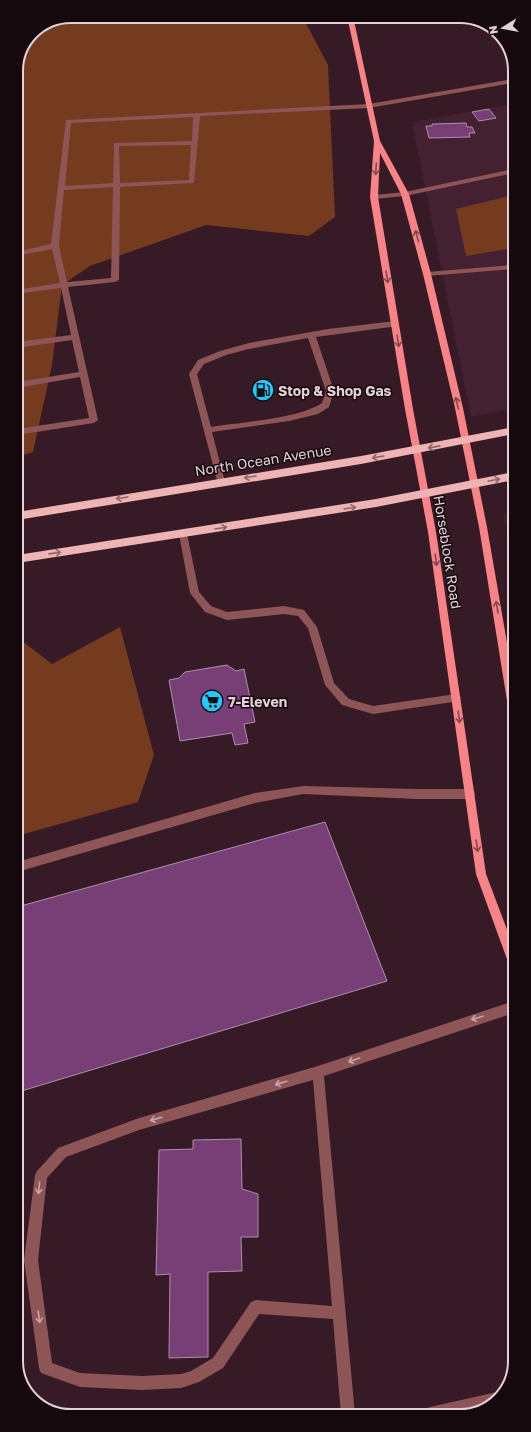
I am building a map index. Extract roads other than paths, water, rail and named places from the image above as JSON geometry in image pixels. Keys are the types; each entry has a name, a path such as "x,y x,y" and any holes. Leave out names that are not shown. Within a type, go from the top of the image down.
{"highway":[{"name":"North Ocean Avenue","path":"23,515 417,450 508,431"},
{"path":"23,558 183,534 425,494 508,477"}],"main road":[{"name":"Horseblock Road","path":"351,23 377,141 405,194 427,274 466,441 508,649"},
{"name":"Horseblock Road","path":"377,141 374,197 432,532 481,874 508,946"}],"lane":[{"path":"23,431 94,420 55,246 68,121 369,106 508,82"},
{"path":"61,188 192,182 197,114"},
{"path":"23,291 63,285 116,280 116,144 195,143"},
{"path":"374,197 405,194 508,172"},
{"path":"23,253 55,246"},
{"path":"427,274 508,267"},
{"path":"221,482 193,374 201,362 223,353 250,346 311,335 395,324"},
{"path":"208,430 289,418 315,412 326,405 330,391 311,335"},
{"path":"23,344 75,337"},
{"path":"23,384 84,374"},
{"path":"183,534 195,593 208,609 228,616 284,610 301,613 312,627 330,684 346,702 373,710 456,698"},
{"path":"23,865 255,798 303,790 417,794 470,794"},
{"path":"339,1313 256,1307 218,1363 194,1377 181,1381 142,1383 80,1380 46,1368 31,1260 41,1175 62,1152 139,1124 318,1072 468,1021 508,1010"},
{"path":"318,1072 347,1409"},
{"path":"452,1409 485,1402"}],"place":[{"name":"Stop & Shop Gas","path":"263,390"},
{"name":"7-Eleven","path":"212,701"}]}
